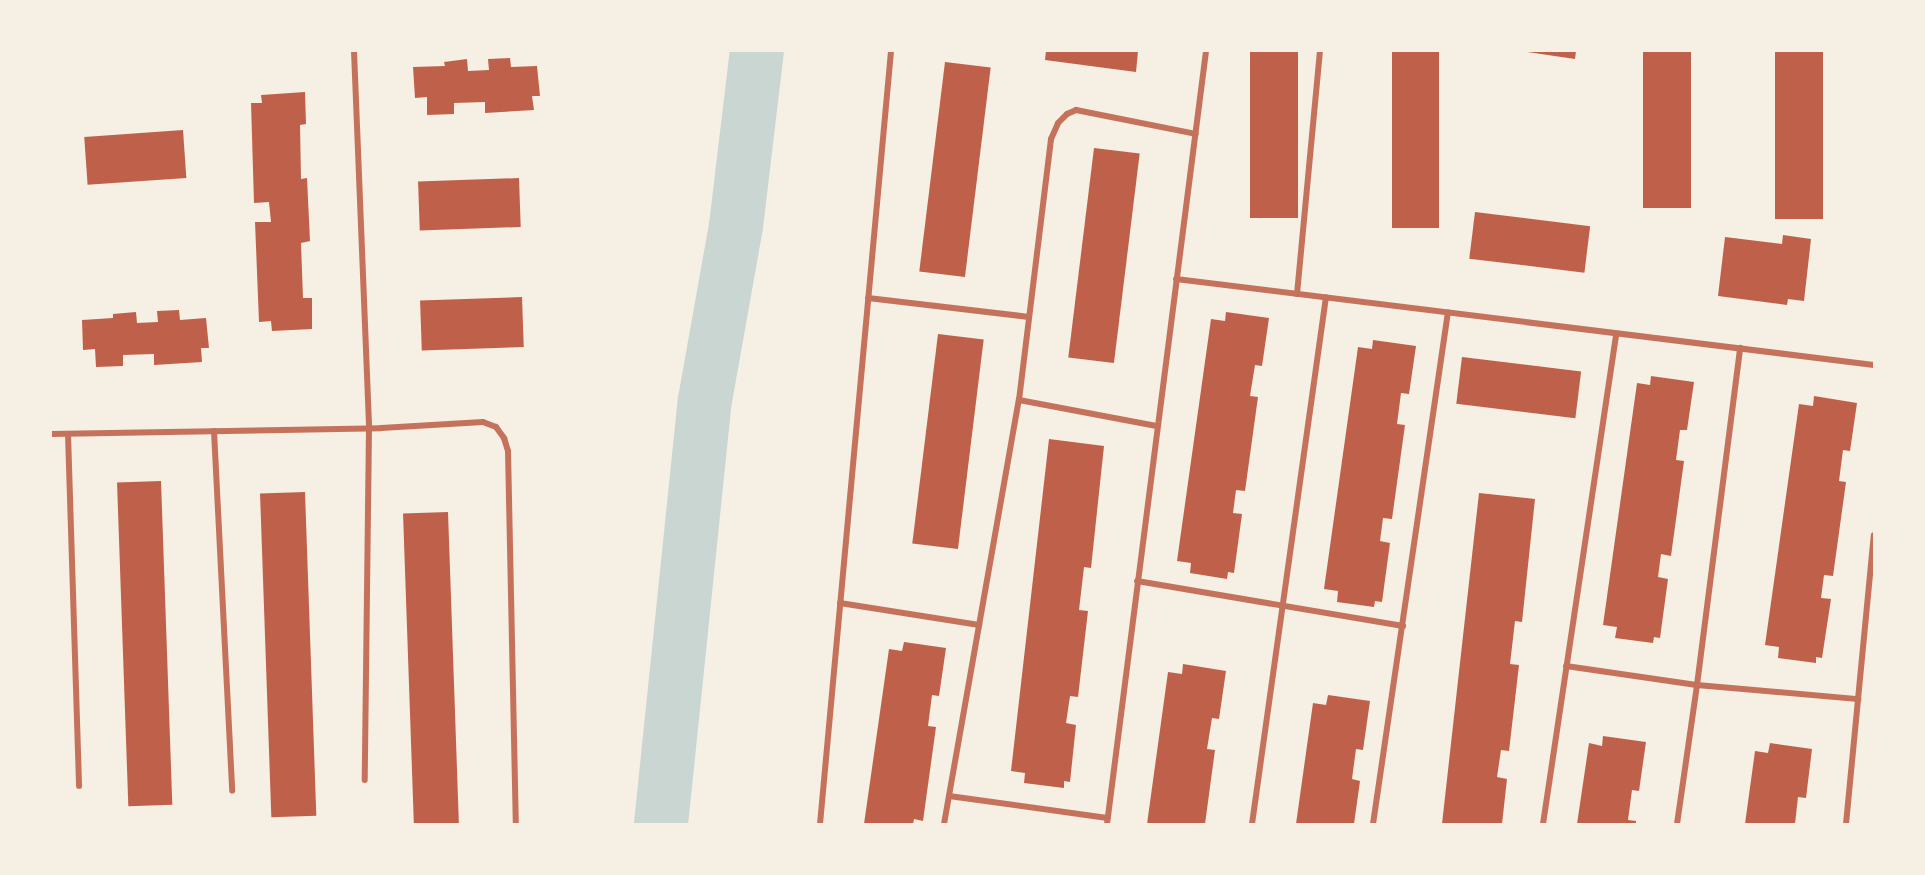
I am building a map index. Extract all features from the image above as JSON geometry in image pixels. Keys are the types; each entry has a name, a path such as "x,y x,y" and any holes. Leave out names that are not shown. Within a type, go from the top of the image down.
{"street":[{"path":"354,51 369,428 365,780"},
{"path":"820,824 891,51"},
{"path":"949,796 1107,821 1206,51"},
{"path":"1297,294 1320,51"},
{"path":"944,824 1018,400 1051,139 1062,118 1076,110 1196,134"},
{"path":"1176,279 1874,365"},
{"path":"1252,824 1326,297"},
{"path":"868,298 1029,316"},
{"path":"1373,824 1448,312"},
{"path":"1543,824 1616,333"},
{"path":"1677,824 1698,686 1740,348"},
{"path":"1018,400 1157,426"},
{"path":"51,434 369,428 483,422 496,427 504,438 508,451 516,824"},
{"path":"214,431 232,791"},
{"path":"68,434 79,786"},
{"path":"1846,824 1874,535"},
{"path":"1137,581 1402,626"},
{"path":"840,603 979,625"},
{"path":"1566,666 1698,686 1858,699"}],"building":[{"path":"1046,51 1138,51 1136,72 1045,60"},
{"path":"1250,51 1298,51 1298,218 1250,218"},
{"path":"1392,51 1439,51 1439,228 1392,228"},
{"path":"1520,51 1576,51 1575,59"},
{"path":"1643,51 1691,51 1691,208 1643,208"},
{"path":"1775,51 1823,51 1823,219 1775,219"},
{"path":"510,58 511,67 537,66 540,96 532,96 534,110 485,113 485,102 454,103 454,114 427,115 427,97 415,98 413,67 445,66 444,62 467,59 468,71 489,70 488,59"},
{"path":"945,62 991,68 965,277 919,271"},
{"path":"305,92 306,124 300,125 301,179 307,178 310,241 301,243 303,298 312,298 312,329 272,331 271,321 259,322 255,222 271,222 269,202 254,203 251,103 262,103 261,95"},
{"path":"183,130 186,178 88,185 84,137"},
{"path":"1094,148 1140,154 1114,363 1068,357"},
{"path":"519,178 521,227 420,230 418,182"},
{"path":"1475,212 1590,226 1584,273 1469,259"},
{"path":"1783,235 1811,239 1804,301 1788,299 1787,305 1718,296 1725,237 1782,244"},
{"path":"522,297 524,347 422,351 420,301"},
{"path":"179,310 180,320 206,318 209,348 201,348 202,362 154,365 154,354 123,355 123,366 96,367 95,349 83,350 82,320 113,318 113,314 136,312 137,323 158,322 157,311"},
{"path":"1226,312 1269,318 1262,366 1255,365 1250,396 1258,397 1245,491 1236,490 1233,513 1242,514 1234,573 1228,572 1227,579 1190,573 1191,563 1177,561 1211,319 1225,321"},
{"path":"938,334 984,340 958,549 912,543"},
{"path":"1373,340 1416,346 1409,394 1401,393 1397,424 1405,425 1392,519 1383,518 1380,541 1390,543 1382,602 1375,601 1374,607 1337,602 1338,591 1324,589 1358,347 1372,349"},
{"path":"1462,357 1581,372 1575,418 1456,404"},
{"path":"1651,376 1694,382 1687,430 1680,430 1676,460 1684,461 1671,556 1661,554 1658,577 1668,579 1660,638 1654,637 1653,643 1615,638 1617,627 1603,625 1637,383 1650,385"},
{"path":"1814,396 1857,403 1850,451 1843,450 1839,481 1846,482 1833,576 1824,575 1821,598 1831,599 1822,658 1816,657 1816,663 1778,658 1779,647 1765,645 1799,404 1813,406"},
{"path":"1049,439 1104,446 1091,568 1084,567 1079,610 1088,611 1078,697 1070,696 1066,723 1076,725 1070,782 1064,781 1064,788 1024,783 1025,773 1011,771"},
{"path":"161,481 172,805 128,806 117,483"},
{"path":"305,492 316,816 271,817 260,494"},
{"path":"1479,493 1535,499 1522,622 1515,621 1510,664 1519,665 1509,751 1501,750 1497,777 1507,779 1502,824 1442,824"},
{"path":"448,512 459,824 414,824 403,514"},
{"path":"904,642 946,648 939,696 932,695 928,726 936,727 923,821 914,819 913,824 864,824 889,649 902,651"},
{"path":"1183,664 1226,671 1219,719 1212,718 1207,749 1215,750 1205,824 1147,824 1168,672 1182,674"},
{"path":"1328,695 1370,701 1363,750 1356,749 1352,779 1360,781 1354,824 1296,824 1313,703 1326,705"},
{"path":"1603,736 1646,742 1639,791 1632,790 1628,820 1636,821 1636,824 1577,824 1589,743 1602,746"},
{"path":"1770,743 1812,749 1806,798 1798,797 1795,824 1745,824 1755,751 1768,753"}],"waterway":[{"path":"661,824 705,400 736,226 757,51"}]}
